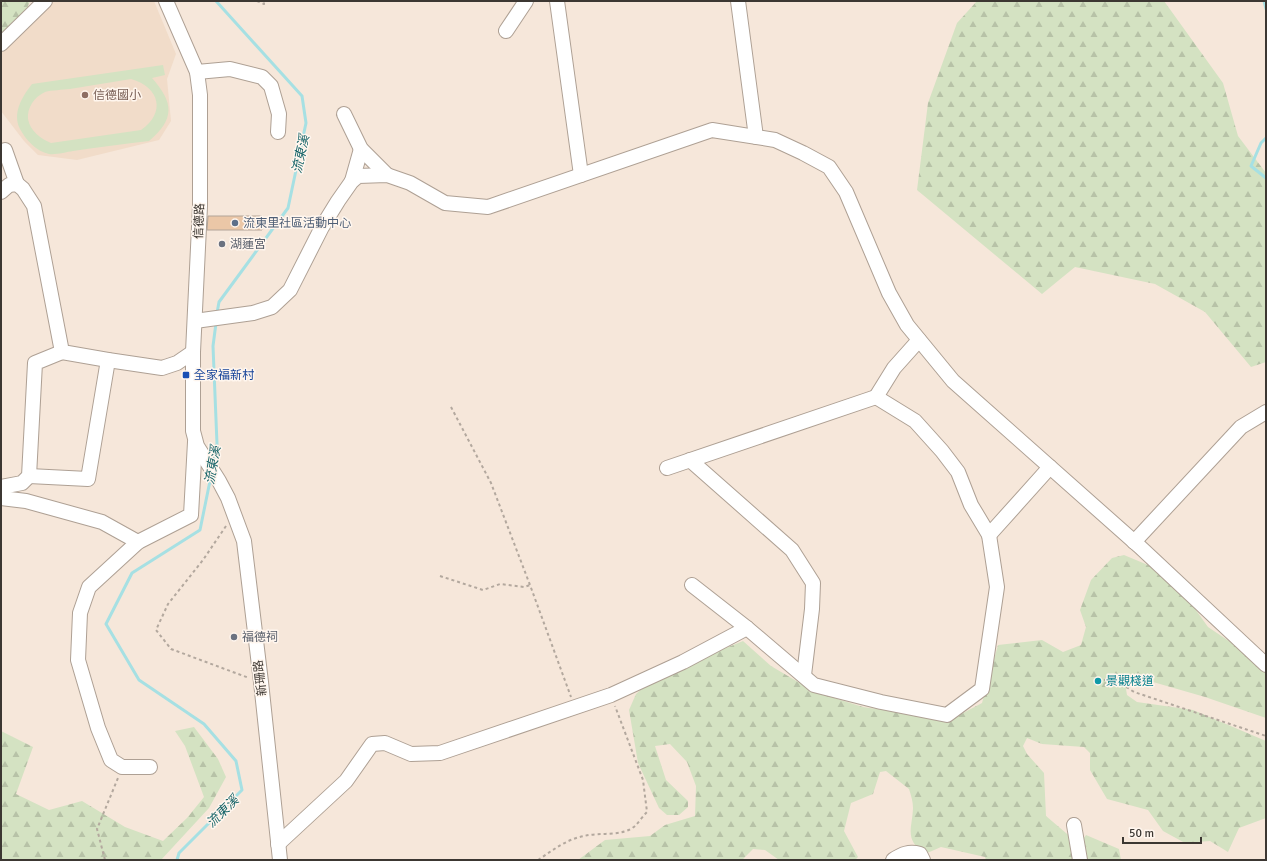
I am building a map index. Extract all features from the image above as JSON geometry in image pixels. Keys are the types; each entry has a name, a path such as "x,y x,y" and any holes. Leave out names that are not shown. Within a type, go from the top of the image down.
{"street":[{"path":"1,44 45,1"},
{"name":"信德路","path":"166,1 197,72 200,95 200,321 193,352 192,431 196,443"},
{"path":"506,31 526,1"},
{"path":"557,1 581,175"},
{"path":"738,1 756,136"},
{"path":"197,72 230,69 262,77 271,86 279,114 278,132"},
{"path":"344,114 361,149 387,175"},
{"path":"200,321 253,313 272,308 290,290 322,227 352,181 358,176 387,175 410,183 445,203 488,207 712,130 775,140 829,167 846,192 889,293 907,325 953,381 1134,542 1266,665"},
{"path":"352,181 361,149"},
{"path":"5,150 17,184 23,189 34,206 62,352"},
{"path":"1,192 9,185 17,184"},
{"path":"667,468 876,397 894,368 919,340"},
{"path":"1,487 22,484 29,476 35,362 62,352 162,368 177,363 193,352"},
{"path":"29,476 88,479 108,360"},
{"path":"692,585 747,628 814,685 881,702 948,715 982,689 997,587 989,536 971,505 958,472 942,451 915,421 876,397"},
{"path":"1134,542 1241,427 1266,412"},
{"path":"150,767 122,767 111,760 98,728 78,660 80,613 89,586 138,542 190,515 196,443"},
{"name":"新珊路","path":"196,443 228,498 244,541 280,860"},
{"path":"690,460 792,550 813,583 812,609 804,675"},
{"path":"989,536 1050,467"},
{"path":"1,498 26,501 102,522 138,542"},
{"path":"278,844 346,781 372,744 385,743 411,754 440,753 611,695 683,662 747,628"},
{"path":"1074,825 1080,860"},
{"path":"893,860 901,854 913,852 920,854 923,860"}],"path":[{"path":"257,1 264,4 264,1"},
{"path":"452,407 491,483 530,585 574,708"},
{"path":"234,515 203,560 168,604 156,630 171,649 261,682"},
{"path":"440,576 483,590 500,584 524,587 530,585"},
{"path":"1098,680 1116,680 1134,692 1266,736"},
{"path":"538,860 562,844 583,836 602,833 614,834 626,831 634,826 647,812 644,780 611,695"},
{"path":"105,860 97,829 122,767"}],"shaded area":[{"name":"信德國小","path":"45,1 154,1 176,54 167,79 171,121 159,140 77,160 38,155 24,141 1,111 1,50"}],"green space":[{"path":"1,1 30,1 26,11 1,36"},
{"path":"977,1 1164,1 1223,83 1238,136 1266,173 1266,362 1251,367 1205,312 1155,284 1075,267 1042,294 917,190 928,103 957,23"},
{"path":"163,65 165,75 152,78 168,103 167,118 164,125 149,141 58,154 44,153 28,141 22,133 18,123 17,117 19,105 32,84","holes":["131,79 141,83 154,94 156,101 154,116 141,130 51,143 36,134 29,123 28,115 32,103 45,92"]},
{"path":"1124,555 1148,565 1183,592 1208,627 1266,666 1266,718 1205,697 1153,682 1135,682 1126,689 1127,695 1137,702 1193,710 1266,741 1266,818 1239,828 1228,852 1210,841 1185,843 1163,831 1148,810 1107,799 1090,770 1090,753 1084,747 1042,744 1027,738 1023,746 1027,754 1044,773 1046,816 1073,839 1081,842 1086,835 1119,849 1121,860 986,860 985,857 941,847 925,854 918,849 912,839 911,828 913,806 909,789 886,771 880,772 873,794 851,803 844,831 858,857 855,860 779,860 765,850 753,849 742,860 578,860 605,840 650,836 665,825 695,816 696,786 687,762 670,744 655,746 666,780 688,801 688,807 679,815 667,815 659,808 638,763 629,710 636,694 655,677 743,641 771,666 815,692 863,707 950,720 982,703 998,645 1042,640 1063,652 1081,645 1086,627 1080,610 1091,580 1112,558"},
{"path":"194,727 218,759 226,777 209,808 161,860 1,860 1,731 33,747 16,794 49,810 82,801 125,827 163,841 187,818 204,797 185,746 175,731"}],"building":[{"name":"流東里社區活動中心","path":"208,216 262,216 262,230 207,230"}],"waterway":[{"name":"流東溪","path":"216,1 302,96 306,123 288,208 219,302 217,313"},
{"path":"1264,1 1266,9"},
{"path":"1266,138 1261,143 1251,166 1266,178"},
{"name":"流東溪","path":"213,463 217,444 213,346 216,323"},
{"name":"流東溪","path":"177,860 179,853 242,790 236,761 204,724 139,680 106,624 132,573 200,530 211,476"}],"place":[{"name":"信德國小","path":"85,95"},
{"name":"流東里社區活動中心","path":"235,223"},
{"name":"湖蓮宮","path":"222,244"},
{"name":"全家福新村","path":"186,375"},
{"name":"福德祠","path":"234,637"},
{"name":"景觀棧道","path":"1098,681"}]}
